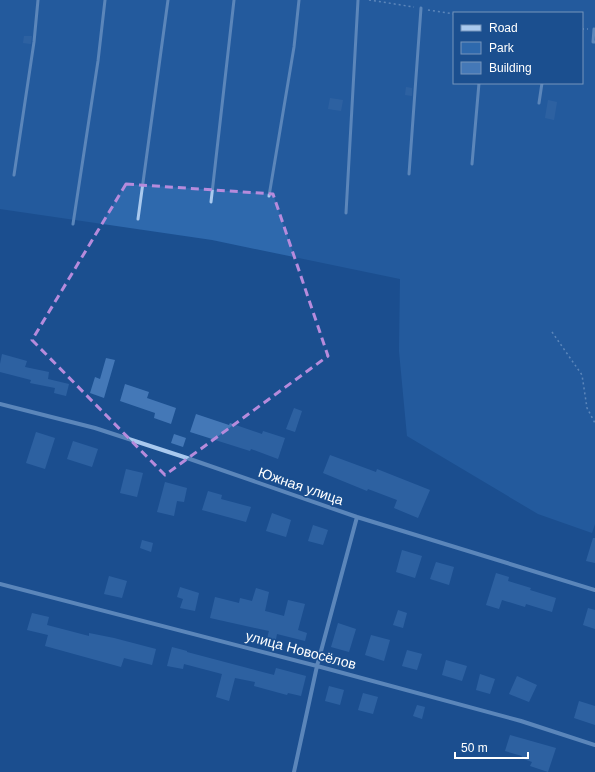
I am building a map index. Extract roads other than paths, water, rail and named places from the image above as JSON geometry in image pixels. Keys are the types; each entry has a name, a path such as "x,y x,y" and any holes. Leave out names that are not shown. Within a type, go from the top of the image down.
{"street":[{"name":"Южная улица","path":"0,404 94,428 187,458 357,518 595,590"},
{"path":"294,772 317,666 357,518"},
{"name":"улица Новосёлов","path":"0,584 317,666 521,721 595,745"}],"lane":[{"path":"14,175 34,42 38,0"},
{"path":"73,224 98,61 105,0"},
{"path":"138,218 168,0"},
{"path":"211,202 234,0"},
{"path":"269,196 294,47 299,0"},
{"path":"346,213 358,0"},
{"path":"409,174 421,8"},
{"path":"594,29 593,42 595,42"},
{"path":"472,164 479,84"},
{"path":"539,103 542,84"}]}
